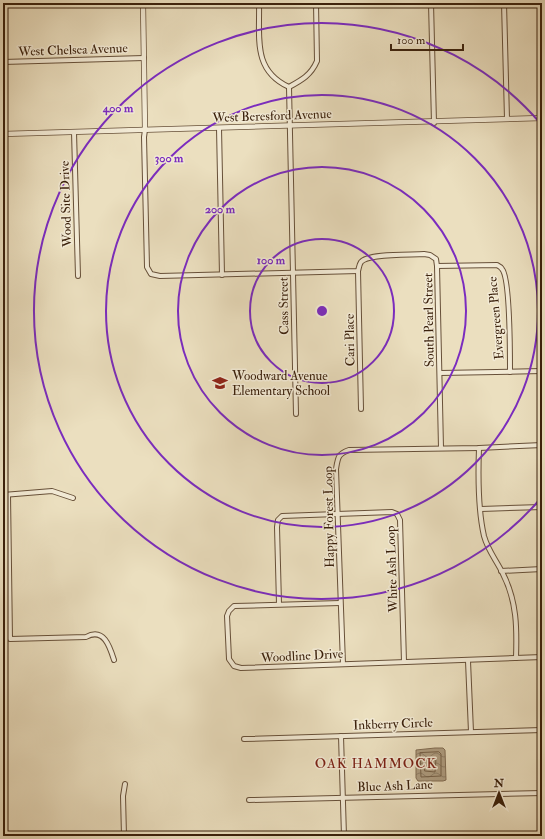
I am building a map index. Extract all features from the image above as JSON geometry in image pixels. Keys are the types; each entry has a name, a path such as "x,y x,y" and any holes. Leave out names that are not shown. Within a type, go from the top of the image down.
{"street":[{"path":"143,3 147,267 151,274 160,276 358,271 360,263 364,259 372,256 424,254 430,255 436,260 437,266"},
{"path":"259,3 260,45 262,59 265,67 273,78 289,87 307,78 316,61 316,3"},
{"path":"431,3 434,122"},
{"path":"504,3 507,120"},
{"name":"West Chelsea Avenue","path":"3,62 144,58"},
{"name":"Cass Street","path":"289,87 296,414"},
{"name":"West Beresford Avenue","path":"3,134 542,118"},
{"path":"219,128 222,275"},
{"name":"Wood Site Drive","path":"74,132 78,276"},
{"name":"Evergreen Place","path":"437,266 497,265 503,269 508,311 510,372"},
{"name":"South Pearl Street","path":"437,266 441,448"},
{"name":"Cari Place","path":"358,271 361,409"},
{"path":"440,373 542,371"},
{"name":"Happy Forest Loop","path":"343,664 336,468 338,458 342,453 349,450 479,448 542,445"},
{"path":"479,448 478,468 481,522 489,550 502,571 514,602 516,618 516,658"},
{"path":"73,498 52,491 5,495 10,639 86,636 92,633 97,634 106,640 114,660"},
{"path":"481,509 542,507"},
{"name":"White Ash Loop","path":"280,604 277,527 278,520 282,516 392,512 397,514 400,520 404,662"},
{"path":"502,571 542,569"},
{"name":"Woodline Drive","path":"340,603 234,606 229,611 227,616 229,659 234,666 241,668 542,658"},
{"path":"468,661 471,732"},
{"name":"Inkberry Circle","path":"244,739 542,730"},
{"path":"341,736 344,836"},
{"path":"124,836 123,796 125,784"},
{"name":"Blue Ash Lane","path":"249,800 542,793"}],"water":[{"path":"443,748 445,750 446,780 418,781 416,778 416,750"}],"place":[{"name":"Woodward Avenue Elementary School","path":"220,383"}],"district":[{"name":"OAK HAMMOCK","path":"376,763"}]}
